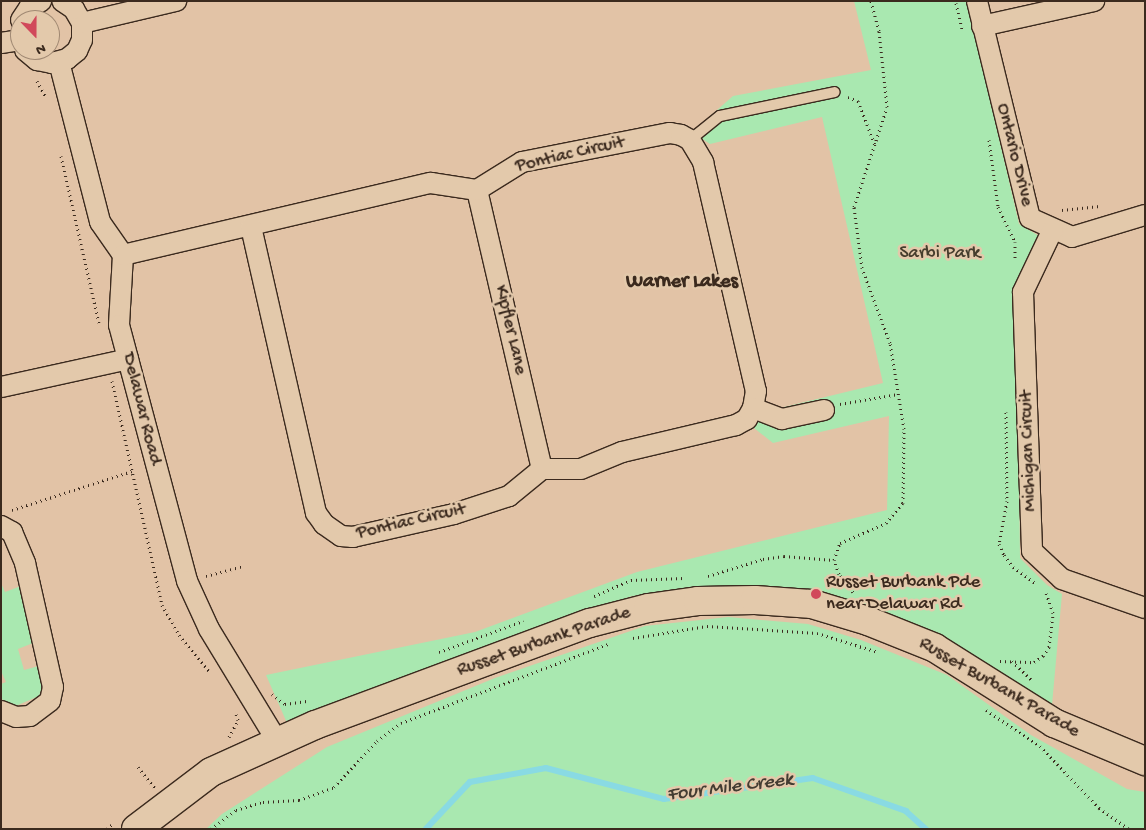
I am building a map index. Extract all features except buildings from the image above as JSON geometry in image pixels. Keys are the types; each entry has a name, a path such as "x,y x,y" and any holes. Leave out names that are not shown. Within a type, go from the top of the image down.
{"street":[{"path":"28,10 41,1"},
{"path":"40,60 59,62 79,47 82,23 74,9 62,1"},
{"path":"82,23 176,1"},
{"name":"Ontario Drive","path":"977,1 1030,218 1072,237 1145,215"},
{"path":"982,26 1094,1"},
{"path":"59,62 100,222 123,255 431,183 477,190"},
{"name":"Pontiac Circuit","path":"477,190 522,162 670,133 690,140"},
{"path":"542,469 581,469 622,452 736,425 747,419 753,408 756,390 705,172 698,150 690,140"},
{"name":"Kipfler Lane","path":"477,190 542,469"},
{"name":"Pontiac Circuit","path":"251,226 316,513 331,531 353,537 454,514 509,496 542,469"},
{"name":"Michigan Circuit","path":"1054,229 1023,292 1032,551 1062,579 1145,608"},
{"name":"Delawar Road","path":"123,255 119,325 187,582 209,629 278,741"},
{"path":"1,386 128,359"},
{"path":"753,408 782,419 824,410"},
{"path":"1,712 16,717 30,716 50,701 53,687 25,563 12,532 2,526"},
{"name":"Russet Burbank Parade","path":"128,823 211,772 278,741 525,644 590,623 648,608 698,601 755,600 812,604 905,634 970,668 1054,722 1145,761"},
{"name":"Russet Burbank Parade","path":"168,829 278,741"}],"lane":[{"path":"690,140 720,116 835,92"}],"path":[{"path":"856,595 839,574 834,560 840,543 886,523 903,503 904,429 890,343 862,268 854,207 887,107 879,30 871,1"},
{"path":"956,1 964,35"},
{"path":"32,76 49,104"},
{"path":"835,92 858,100 875,146"},
{"path":"988,130 996,198 1015,242 1015,262"},
{"path":"60,152 99,325"},
{"path":"1053,206 1078,211 1107,205"},
{"path":"108,363 162,605 179,635 216,678"},
{"path":"824,410 834,405 898,394"},
{"path":"992,657 1001,661 1034,662 1043,656 1049,647 1053,614 1046,592 1013,567 1004,556 999,544 1007,501 1006,405"},
{"path":"2,526 13,507 132,471"},
{"path":"187,582 244,566"},
{"path":"628,638 707,626 817,633 887,655"},
{"path":"212,829 236,810 263,802 299,800 334,788 377,741 401,723 610,643"},
{"path":"221,744 229,738 238,720 233,706"},
{"path":"983,708 1040,746 1099,808 1129,829"},
{"path":"138,767 157,790"},
{"path":"150,796 165,785"},
{"path":"107,829 128,823"}],"green space":[{"name":"Sarbi Park","path":"854,1 967,1 1019,224 1039,236 1017,290 1020,558 1047,585 1062,594 1052,705 972,655 716,588 632,596 287,723 266,675 475,632 637,572 887,510 889,416 773,443 754,428 767,402 780,408 883,383 822,117 710,144 692,132 733,96 871,70"},
{"path":"1,583 5,592 21,586 33,643 18,649 24,670 39,666 43,685 39,696 18,705 7,704 1,698 1,684 6,682 1,671"},
{"path":"728,617 808,624 861,640 947,675 1031,735 1127,789 1145,792 1145,829 206,829 222,814 327,747 495,678 645,626"}],"waterway":[{"name":"Four Mile Creek","path":"426,829 470,782 546,768 664,799 813,778 906,811 926,829"}],"place":[{"name":"Russet Burbank Pde near Delawar Rd","path":"816,594"}],"district":[{"name":"Warner Lakes","path":"682,282"}]}
